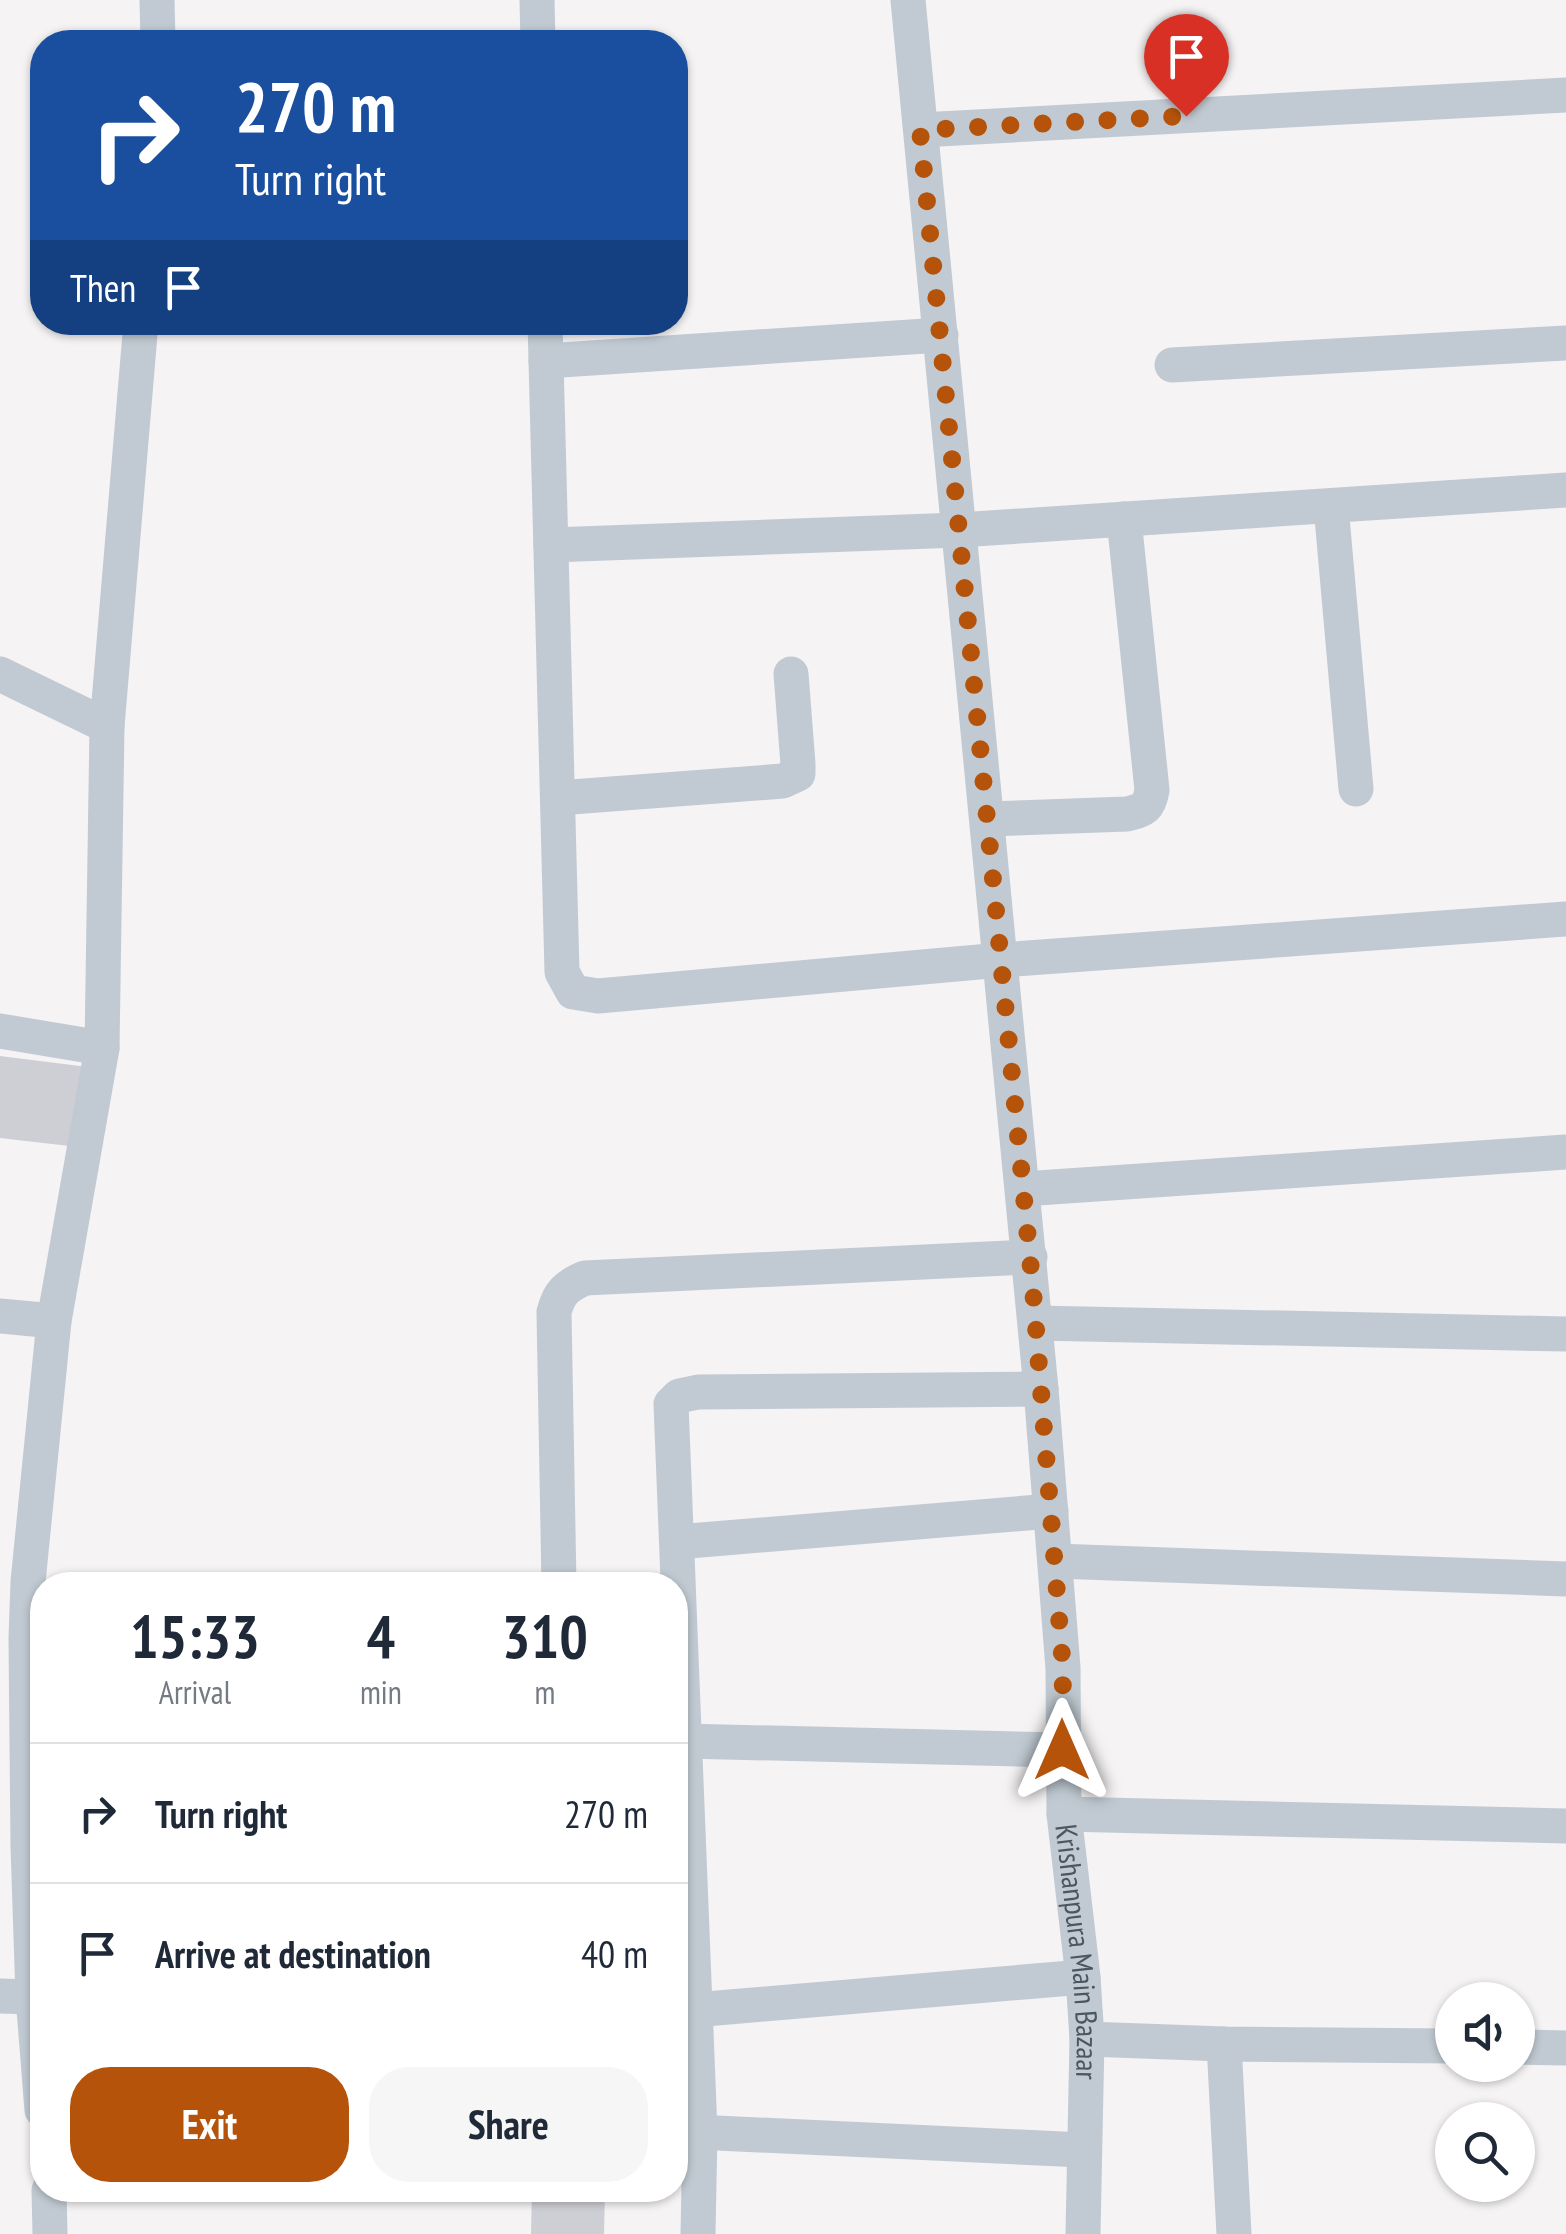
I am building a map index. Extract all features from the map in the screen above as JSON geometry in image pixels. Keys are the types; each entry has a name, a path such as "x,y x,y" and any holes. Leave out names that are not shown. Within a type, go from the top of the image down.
{"street":[{"path":"157,0 158,30"},
{"path":"536,0 537,30"},
{"name":"Krishanpura Main Bazaar","path":"908,0 1036,1323 1063,1668 1064,1814 1087,2038 1083,2234"},
{"path":"920,130 1566,95"},
{"path":"27,1986 26,1657 14,1581 102,1048 106,726 140,335"},
{"path":"545,335 562,972 574,992 598,996 1001,960 1566,919"},
{"path":"546,361 940,335"},
{"path":"1172,364 1566,343"},
{"path":"551,545 960,530 1566,490"},
{"path":"1331,506 1356,789"},
{"path":"988,818 1127,814 1145,810 1150,802 1152,790 1124,519"},
{"path":"0,674 106,726"},
{"path":"558,798 793,778 798,774 798,764 791,674"},
{"path":"0,1031 102,1048"},
{"path":"1024,1190 1566,1152"},
{"path":"559,1572 554,1312 558,1296 569,1285 585,1278 1030,1257"},
{"path":"0,1316 54,1321"},
{"path":"1036,1323 1566,1334"},
{"path":"677,1572 672,1404 679,1396 698,1392 1041,1389"},
{"path":"676,1542 1050,1512"},
{"path":"1054,1561 1566,1579"},
{"path":"688,1741 1062,1750"},
{"path":"1064,1814 1566,1826"},
{"path":"688,1849 694,2010 688,2132 698,2234"},
{"path":"694,2010 1083,1977"},
{"path":"1087,2038 1435,2046"},
{"path":"1224,2044 1234,2234"},
{"path":"1535,2047 1566,2048"},
{"path":"688,2132 1083,2150"},
{"path":"49,2202 50,2234"}],"building":[{"path":"0,1056 88,1067 78,1147 0,1138"},
{"path":"532,2202 605,2202 604,2234 531,2234"}],"route":[{"path":"1062,1750 1063,1668 1033,1290 920,130 1186,116"}]}
